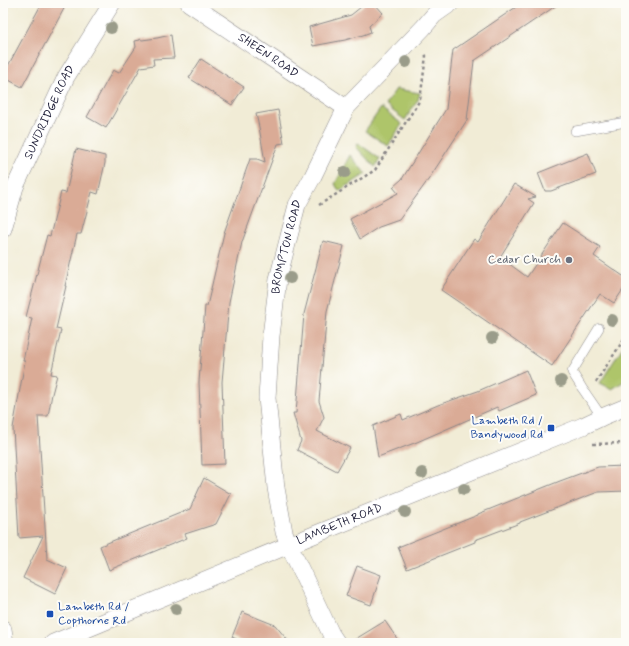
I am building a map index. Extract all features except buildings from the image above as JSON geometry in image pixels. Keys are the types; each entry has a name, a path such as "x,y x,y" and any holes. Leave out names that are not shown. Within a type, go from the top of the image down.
{"street":[{"name":"SUNDRIDGE ROAD","path":"3,230 15,187 66,76 112,3"},
{"name":"SHEEN ROAD","path":"190,3 346,108"},
{"name":"BROMPTON ROAD","path":"337,643 331,634 288,545 284,532 276,488 266,398 278,278 297,205 312,178 346,108 434,15 451,3"},
{"name":"LAMBETH ROAD","path":"53,643 626,407"},
{"path":"3,628 5,643"}],"lane":[{"path":"575,131 626,122"},
{"path":"599,328 572,372 602,417"}],"path":[{"path":"297,205 320,205 375,170 420,100 426,56 423,28"},
{"path":"587,396 626,336"}],"green space":[{"path":"396,89 420,93 418,100 405,120 385,105"},
{"path":"381,108 402,124 388,146 365,131"},
{"path":"358,143 380,159 375,167 356,147"},
{"path":"350,155 366,174 339,191 335,184"},
{"path":"626,342 626,380 612,389 600,383"}],"place":[{"name":"Cedar Church","path":"569,260"},
{"name":"Lambeth Rd / Bandywood Rd","path":"551,428"},
{"name":"Lambeth Rd / Copthorne Rd","path":"50,614"}]}
